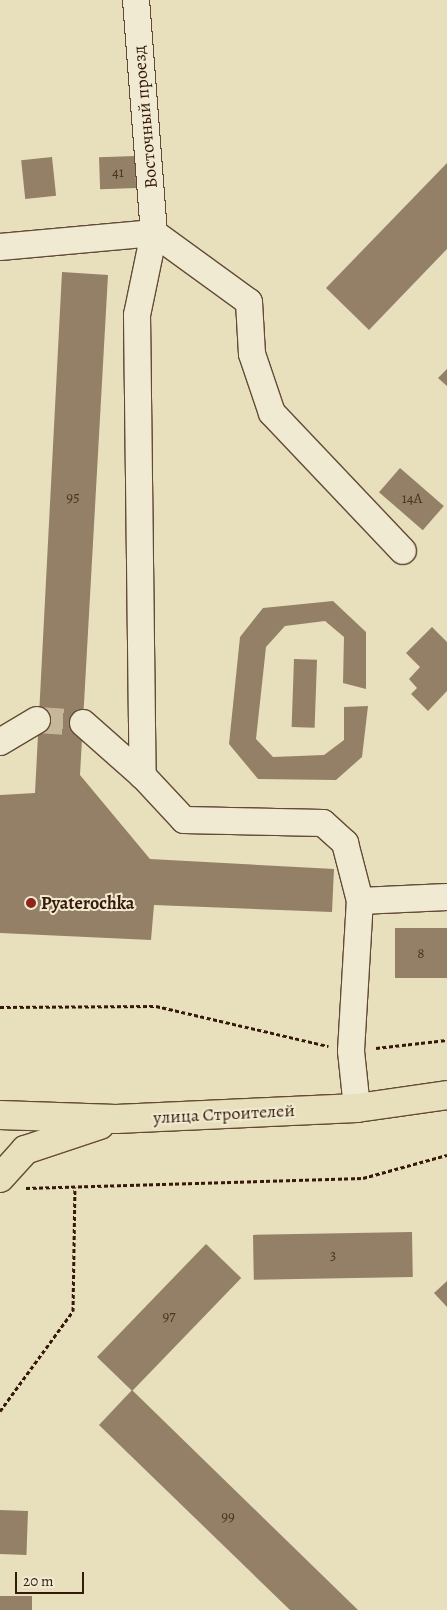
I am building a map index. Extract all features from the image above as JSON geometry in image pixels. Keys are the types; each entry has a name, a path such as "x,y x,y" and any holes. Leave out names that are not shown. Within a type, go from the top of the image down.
{"main road":[{"name":"улица Строителей","path":"0,1115 116,1119 357,1108 447,1095"},
{"path":"9,1183 25,1150 116,1119"}],"street":[{"name":"Восточный проезд","path":"136,0 154,234 137,315 144,776"},
{"path":"0,247 154,234 249,302 252,354 272,414 402,552"},
{"path":"0,742 37,720"},
{"path":"83,723 144,776 184,820 323,823 345,842 360,901 351,1051 357,1108"},
{"path":"360,901 447,896"}],"path":[{"path":"0,1007 156,1006 351,1051 447,1040"},
{"path":"9,1183 75,1187 363,1178 447,1156"},
{"path":"0,1411 73,1311 75,1187"}],"building":[{"path":"135,156 136,188 100,189 99,157"},
{"path":"52,157 56,196 25,199 21,160"},
{"path":"447,163 447,249 369,330 326,288"},
{"path":"62,272 108,275 80,775 150,859 334,869 332,912 154,905 151,940 0,933 0,795 35,793"},
{"path":"447,369 447,386 438,378"},
{"path":"400,468 444,506 423,530 379,492"},
{"path":"333,601 366,632 366,689 343,683 344,637 325,621 285,626 266,647 256,739 273,757 324,755 344,740 344,707 368,706 362,757 336,780 258,779 229,744 240,637 263,608"},
{"path":"432,627 447,642 447,691 428,711 411,694 417,688 409,679 420,667 406,653"},
{"path":"294,659 317,660 315,728 292,727"},
{"path":"395,928 447,928 447,978 395,978"},
{"path":"412,1232 413,1277 254,1280 253,1235"},
{"path":"206,1244 241,1278 132,1391 97,1357"},
{"path":"447,1281 447,1307 434,1293"},
{"path":"132,1390 358,1610 290,1610 99,1425"},
{"path":"0,1510 28,1511 26,1555 0,1554"},
{"path":"0,1596 32,1596 32,1610 0,1610"}],"tunnel":[{"path":"37,720 83,723"}],"place":[{"name":"Pyaterochka","path":"31,903"}]}
